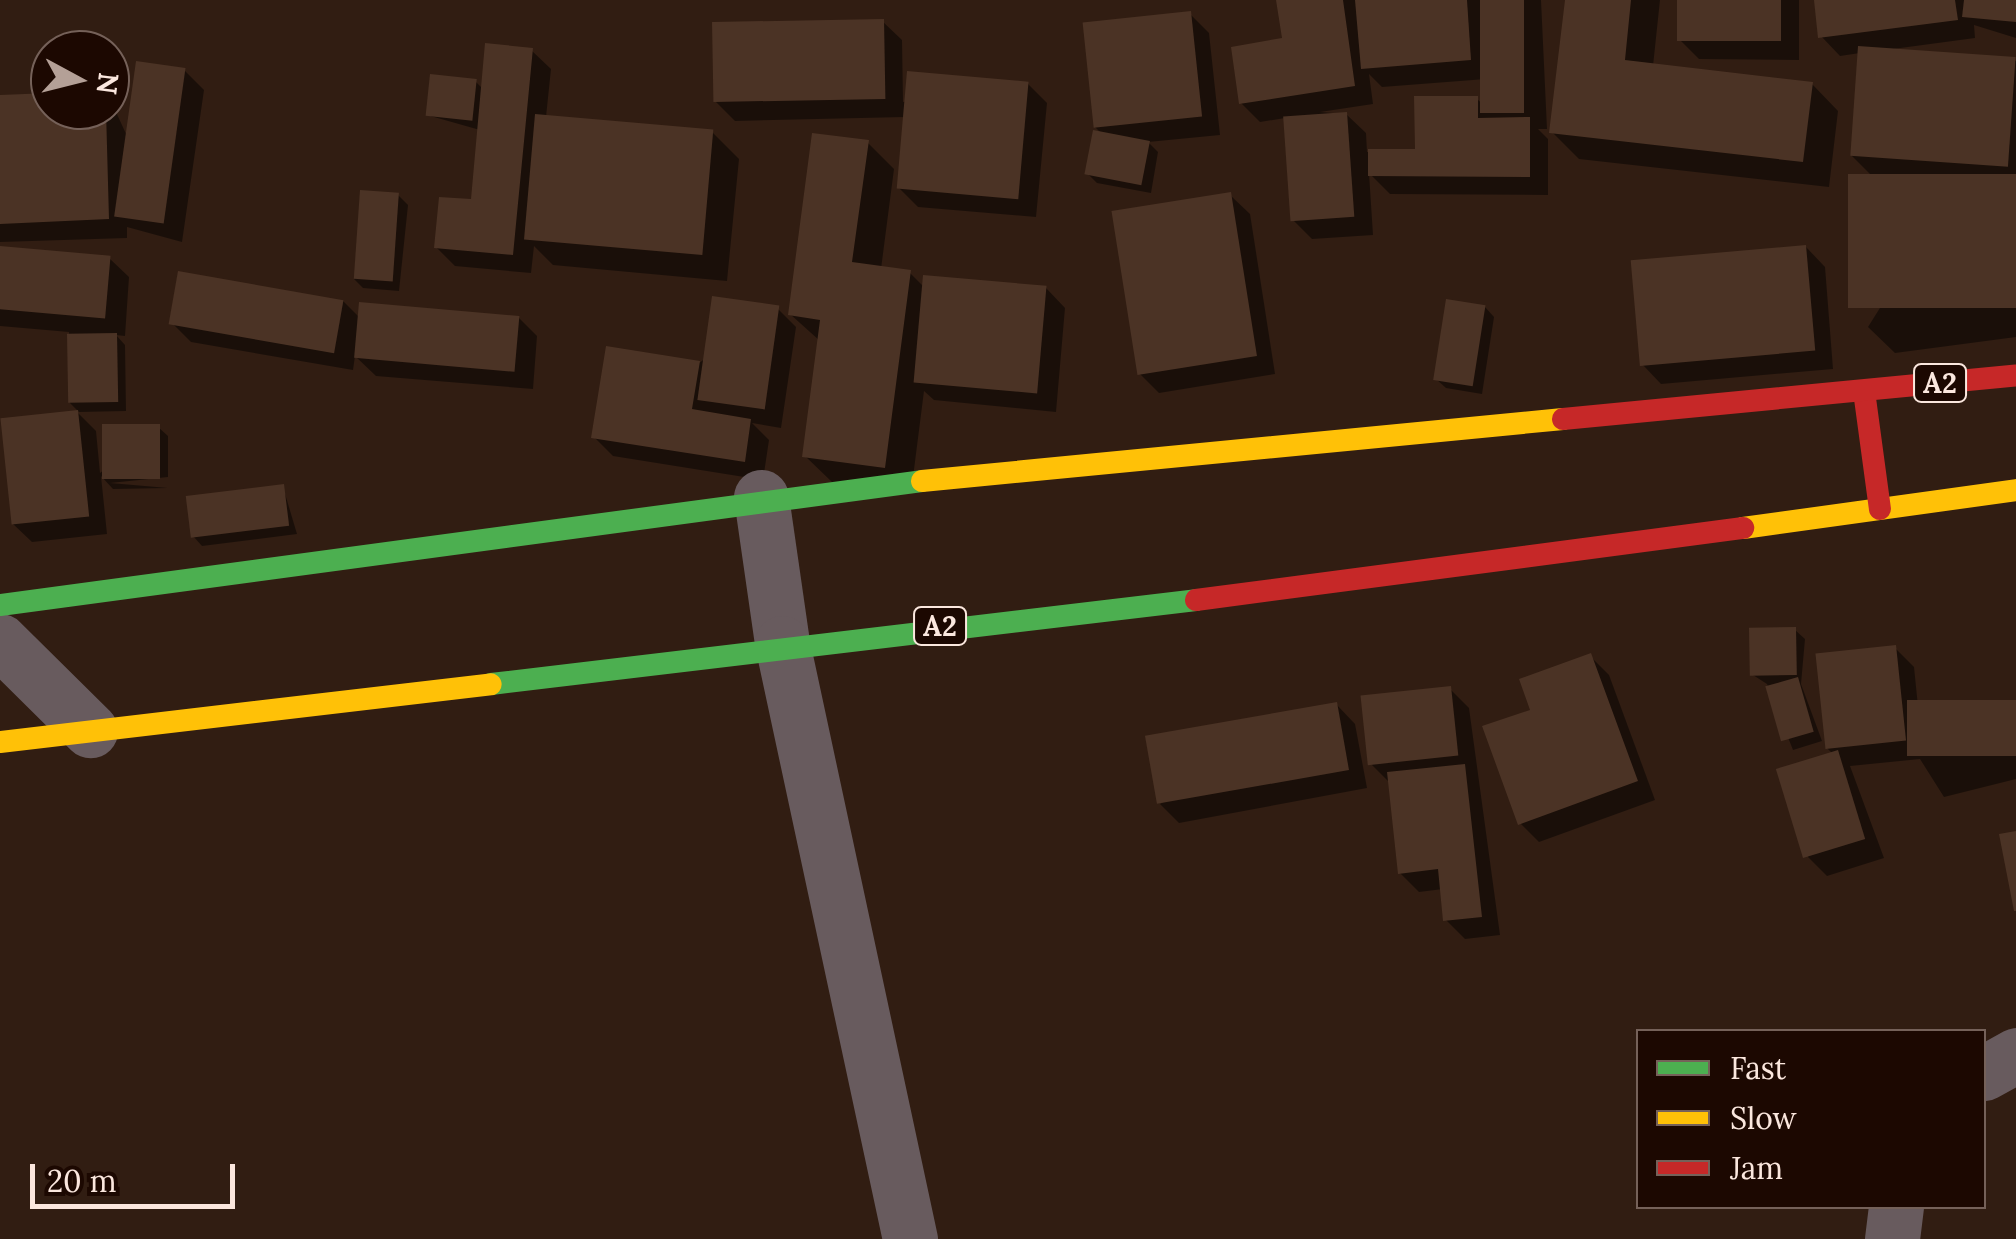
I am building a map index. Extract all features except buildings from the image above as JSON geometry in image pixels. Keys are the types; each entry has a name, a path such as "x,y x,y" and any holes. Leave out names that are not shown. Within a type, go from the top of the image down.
{"highway":[{"name":"A2","path":"0,605 761,497 2016,375"},
{"path":"1864,391 1880,509"},
{"name":"A2","path":"0,742 782,643 1327,586 2016,490"}],"street":[{"path":"761,497 782,643 910,1239"},
{"path":"0,640 90,730"},
{"path":"1986,1072 2016,1056"},
{"path":"1892,1239 1896,1209"}],"traffic: fast":[{"path":"0,605 922,481"},
{"path":"491,684 1196,600"}],"traffic: slow":[{"path":"922,481 1563,419"},
{"path":"1743,528 2016,490"},
{"path":"0,742 491,684"}],"traffic: jam":[{"path":"1563,419 2016,375"},
{"path":"1864,391 1880,509"},
{"path":"1196,600 1743,528"}]}
